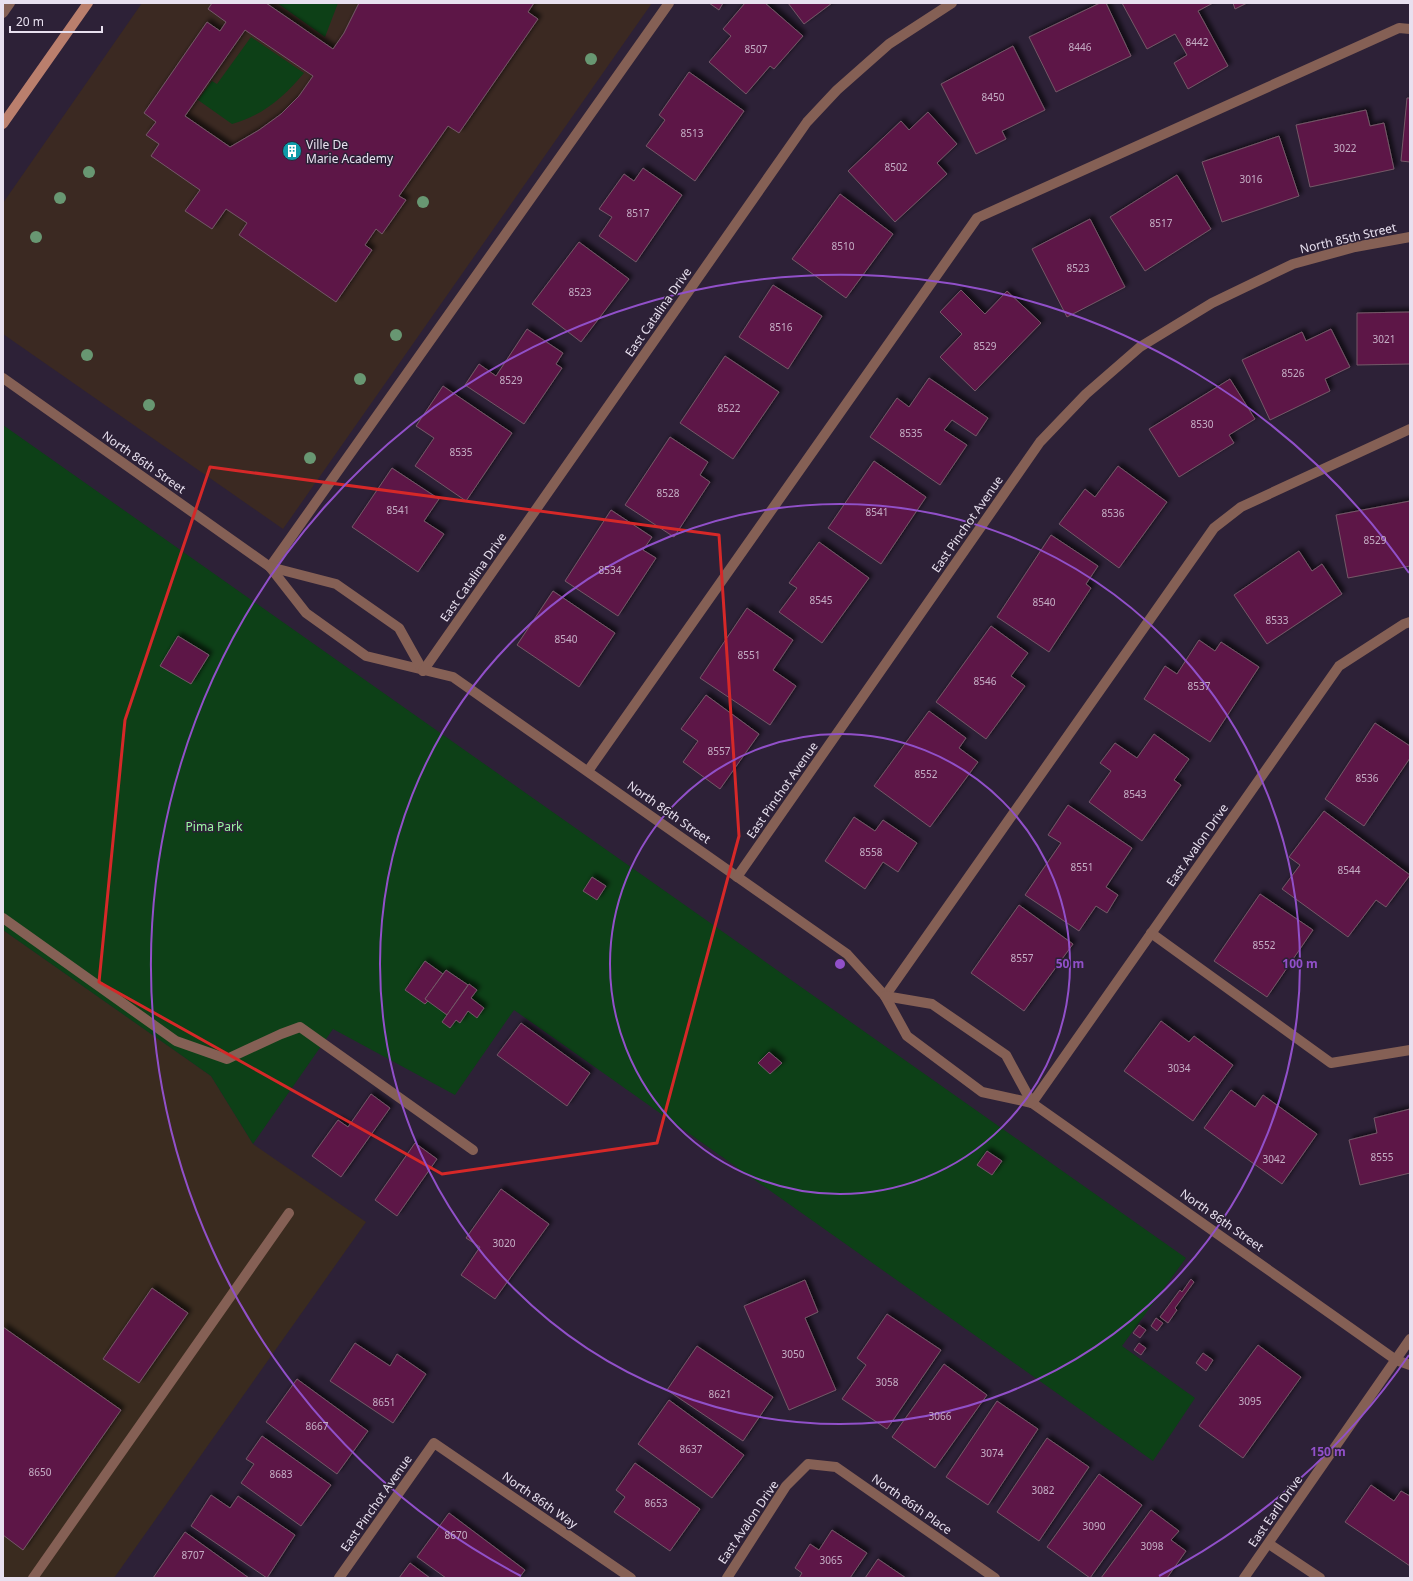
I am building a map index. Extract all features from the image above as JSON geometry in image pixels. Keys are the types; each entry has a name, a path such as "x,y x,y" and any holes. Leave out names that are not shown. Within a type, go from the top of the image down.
{"main road":[{"path":"3,124 88,3"}],"street":[{"path":"3,13 10,3"},
{"path":"270,567 668,3"},
{"name":"East Catalina Drive","path":"423,671 807,122 837,90 889,44 952,3"},
{"path":"588,772 977,218 1399,28 1410,29"},
{"name":"North 85th Street","path":"1293,264 1355,247 1410,237"},
{"name":"East Pinchot Avenue","path":"737,877 1040,442 1086,394 1140,347 1212,303 1293,264"},
{"name":"North 86th Street","path":"3,378 270,567 306,613 366,656 452,677 847,954 885,996 907,1036 982,1092 1032,1103 1396,1360 1410,1365"},
{"path":"885,996 1214,528 1241,507 1410,429"},
{"name":"North 86th Street","path":"270,567 336,584 399,628 423,671"},
{"name":"East Avalon Drive","path":"1032,1103 1339,666 1407,623"},
{"path":"3,918 176,1041 226,1058 300,1027 473,1150"},
{"path":"1151,933 1331,1063 1410,1050"},
{"name":"North 86th Street","path":"885,996 932,1004 1006,1055 1032,1103"},
{"path":"33,1578 289,1213"},
{"name":"East Earll Drive","path":"1244,1578 1410,1339"},
{"name":"East Pinchot Avenue","path":"339,1578 434,1442"},
{"name":"North 86th Way","path":"434,1442 631,1578"},
{"name":"East Avalon Drive","path":"727,1578 786,1486 808,1464"},
{"name":"North 86th Place","path":"808,1464 836,1467 995,1578"},
{"path":"1268,1544 1320,1578"}],"highlighted area":[{"path":"210,467 504,508 719,535 739,836 657,1143 442,1174 99,982 125,720"}],"shaded area":[{"path":"142,3 652,3 283,529 3,334 3,203"},
{"path":"3,930 211,1076 253,1144 366,1222 114,1578 3,1578"}],"green space":[{"path":"277,3 338,3 325,37"},
{"path":"251,37 304,73 289,90 263,111 232,124 198,100 212,81 217,84"},
{"name":"Pima Park","path":"3,425 1186,1258 1122,1346 1195,1398 1153,1461 514,1010 455,1095 333,1029 253,1144 211,1076 3,930"}],"building":[{"name":"Ville De Marie Academy","path":"212,3 266,3 333,49 344,33 359,3 534,3 528,12 538,19 459,133 448,126 399,196 406,200 382,234 376,229 365,245 372,250 336,302 239,235 247,223 226,209 212,229 185,211 200,190 151,156 159,144 146,135 156,122 144,113 207,22 220,31 226,22 208,9","holes":["245,30 313,76 299,96 281,114 259,130 230,147 185,116"]},
{"path":"709,3 723,3 719,10"},
{"path":"745,3 765,3 803,36 774,69 770,66 746,94 709,62 731,36 723,29"},
{"path":"788,3 832,3 804,24"},
{"path":"1100,3 1106,3 1131,56 1056,92 1029,37"},
{"path":"1122,3 1213,3 1198,11 1228,66 1188,89 1174,63 1187,55 1175,34 1147,49"},
{"path":"1233,3 1247,3 1235,9"},
{"path":"1013,46 1045,110 1002,131 1006,139 976,154 941,84"},
{"path":"689,72 744,111 695,181 646,146 665,120 659,115"},
{"path":"1407,98 1410,98 1410,162 1401,161"},
{"path":"1366,110 1370,126 1384,123 1394,169 1310,187 1296,125"},
{"path":"928,112 957,144 937,163 947,174 895,222 848,171 901,121 909,130"},
{"path":"1279,136 1299,196 1222,222 1202,162"},
{"path":"643,168 682,195 636,262 599,236 612,217 599,209 624,174 634,181"},
{"path":"1177,175 1211,229 1145,271 1110,217"},
{"path":"840,194 893,234 846,298 792,259"},
{"path":"1090,219 1125,287 1067,317 1032,249"},
{"path":"579,242 629,279 581,342 532,304"},
{"path":"773,285 822,316 788,369 739,337"},
{"path":"961,290 985,314 1007,291 1041,323 975,391 940,357 962,334 940,312"},
{"path":"1410,312 1410,364 1357,365 1357,313"},
{"path":"527,329 563,353 556,364 562,368 524,424 465,385 479,364 496,376"},
{"path":"1331,329 1350,367 1325,379 1330,391 1270,420 1242,360 1302,332 1306,341"},
{"path":"725,356 779,392 733,459 680,423"},
{"path":"929,378 988,418 976,436 952,420 944,430 967,445 940,485 870,437 897,398 909,407"},
{"path":"1230,379 1255,419 1229,435 1234,443 1179,477 1149,429"},
{"path":"443,386 512,433 466,501 415,466 434,438 416,426"},
{"path":"670,437 708,462 700,475 710,482 674,537 625,505"},
{"path":"874,461 926,497 881,564 828,528"},
{"path":"1118,466 1167,502 1119,568 1059,524 1085,489 1095,497"},
{"path":"392,468 439,499 424,521 444,534 418,572 352,527"},
{"path":"1410,501 1410,566 1348,578 1336,515"},
{"path":"611,510 652,537 643,550 656,558 618,616 565,581"},
{"path":"1051,535 1098,566 1086,584 1091,588 1049,652 997,617"},
{"path":"819,542 869,578 822,643 779,612 797,588 789,583"},
{"path":"1299,551 1312,571 1322,564 1342,594 1267,644 1234,595"},
{"path":"553,591 615,633 579,687 517,645"},
{"path":"747,608 793,640 773,670 796,686 770,725 700,678"},
{"path":"991,626 1028,653 1011,676 1025,686 986,739 936,702"},
{"path":"178,636 209,655 191,684 160,666"},
{"path":"1199,640 1215,651 1221,642 1259,667 1210,742 1144,699 1165,666 1177,674"},
{"path":"706,695 759,734 720,789 683,762 698,741 681,729"},
{"path":"929,711 966,738 959,748 978,762 930,827 874,786"},
{"path":"1375,723 1410,746 1410,758 1364,826 1325,799"},
{"path":"1154,734 1189,759 1174,780 1181,785 1142,841 1089,802 1111,771 1100,763 1115,743 1137,758"},
{"path":"1068,805 1132,848 1106,887 1118,895 1107,913 1096,906 1079,931 1025,895 1061,843 1048,835"},
{"path":"1324,811 1410,875 1386,907 1376,900 1348,937 1282,889 1300,865 1289,857"},
{"path":"854,817 875,831 883,820 917,843 898,872 883,862 865,889 825,861"},
{"path":"592,877 606,886 597,900 583,891"},
{"path":"1260,894 1313,930 1267,997 1214,961"},
{"path":"1019,905 1073,944 1024,1011 971,973"},
{"path":"425,961 443,974 425,999 428,1001 425,1004 405,990"},
{"path":"446,970 468,985 447,1015 425,999"},
{"path":"469,984 477,990 471,998 484,1008 477,1018 468,1011 460,1023 456,1020 450,1028 442,1022"},
{"path":"1161,1021 1189,1042 1194,1036 1233,1065 1193,1121 1124,1071"},
{"path":"521,1023 590,1073 567,1106 497,1055"},
{"path":"769,1052 782,1063 770,1074 758,1063"},
{"path":"1231,1090 1255,1107 1263,1095 1317,1134 1282,1184 1204,1128"},
{"path":"371,1094 390,1108 341,1177 312,1156 338,1120 348,1127"},
{"path":"1410,1109 1410,1173 1360,1185 1349,1140 1377,1133 1374,1118"},
{"path":"415,1143 437,1159 397,1216 375,1200"},
{"path":"987,1151 1002,1161 992,1175 977,1165"},
{"path":"501,1189 549,1224 495,1299 461,1275 480,1247 466,1238"},
{"path":"1191,1279 1194,1282 1175,1308 1177,1310 1168,1323 1160,1317 1180,1290 1182,1292"},
{"path":"805,1280 818,1312 805,1318 836,1390 789,1410 744,1306"},
{"path":"152,1288 188,1313 139,1383 103,1359"},
{"path":"887,1314 941,1350 887,1429 842,1399 866,1365 857,1358"},
{"path":"1156,1318 1163,1323 1157,1331 1151,1326"},
{"path":"1139,1325 1146,1330 1140,1338 1133,1333"},
{"path":"3,1327 121,1410 23,1550 3,1535"},
{"path":"355,1343 390,1366 397,1354 426,1374 393,1423 330,1381"},
{"path":"1139,1343 1146,1348 1141,1355 1134,1350"},
{"path":"1258,1345 1301,1377 1243,1458 1199,1426"},
{"path":"697,1346 773,1397 743,1441 667,1390"},
{"path":"1203,1353 1213,1360 1206,1371 1196,1363"},
{"path":"944,1364 987,1395 935,1468 892,1437"},
{"path":"297,1379 368,1431 337,1474 266,1422"},
{"path":"669,1400 744,1455 712,1498 638,1444"},
{"path":"997,1401 1038,1429 988,1505 946,1477"},
{"path":"262,1436 331,1485 301,1526 241,1483 254,1464 246,1459"},
{"path":"1047,1438 1089,1467 1039,1541 997,1512"},
{"path":"635,1463 700,1509 670,1551 614,1512 625,1497 616,1490"},
{"path":"1099,1474 1142,1505 1090,1578 1047,1547"},
{"path":"1371,1485 1394,1501 1401,1491 1410,1496 1410,1566 1345,1522"},
{"path":"211,1495 230,1508 238,1496 295,1535 267,1578 191,1526"},
{"path":"1151,1510 1179,1531 1171,1540 1186,1551 1167,1578 1101,1578"},
{"path":"449,1513 525,1570 519,1578 446,1578 417,1557"},
{"path":"832,1530 867,1553 850,1578 799,1578 802,1573 795,1568 810,1544 819,1550"},
{"path":"185,1532 249,1578 153,1578"},
{"path":"878,1559 906,1578 865,1578"},
{"path":"410,1563 430,1578 399,1578"}],"place":[{"name":"Ville De Marie Academy","path":"292,151"}]}
